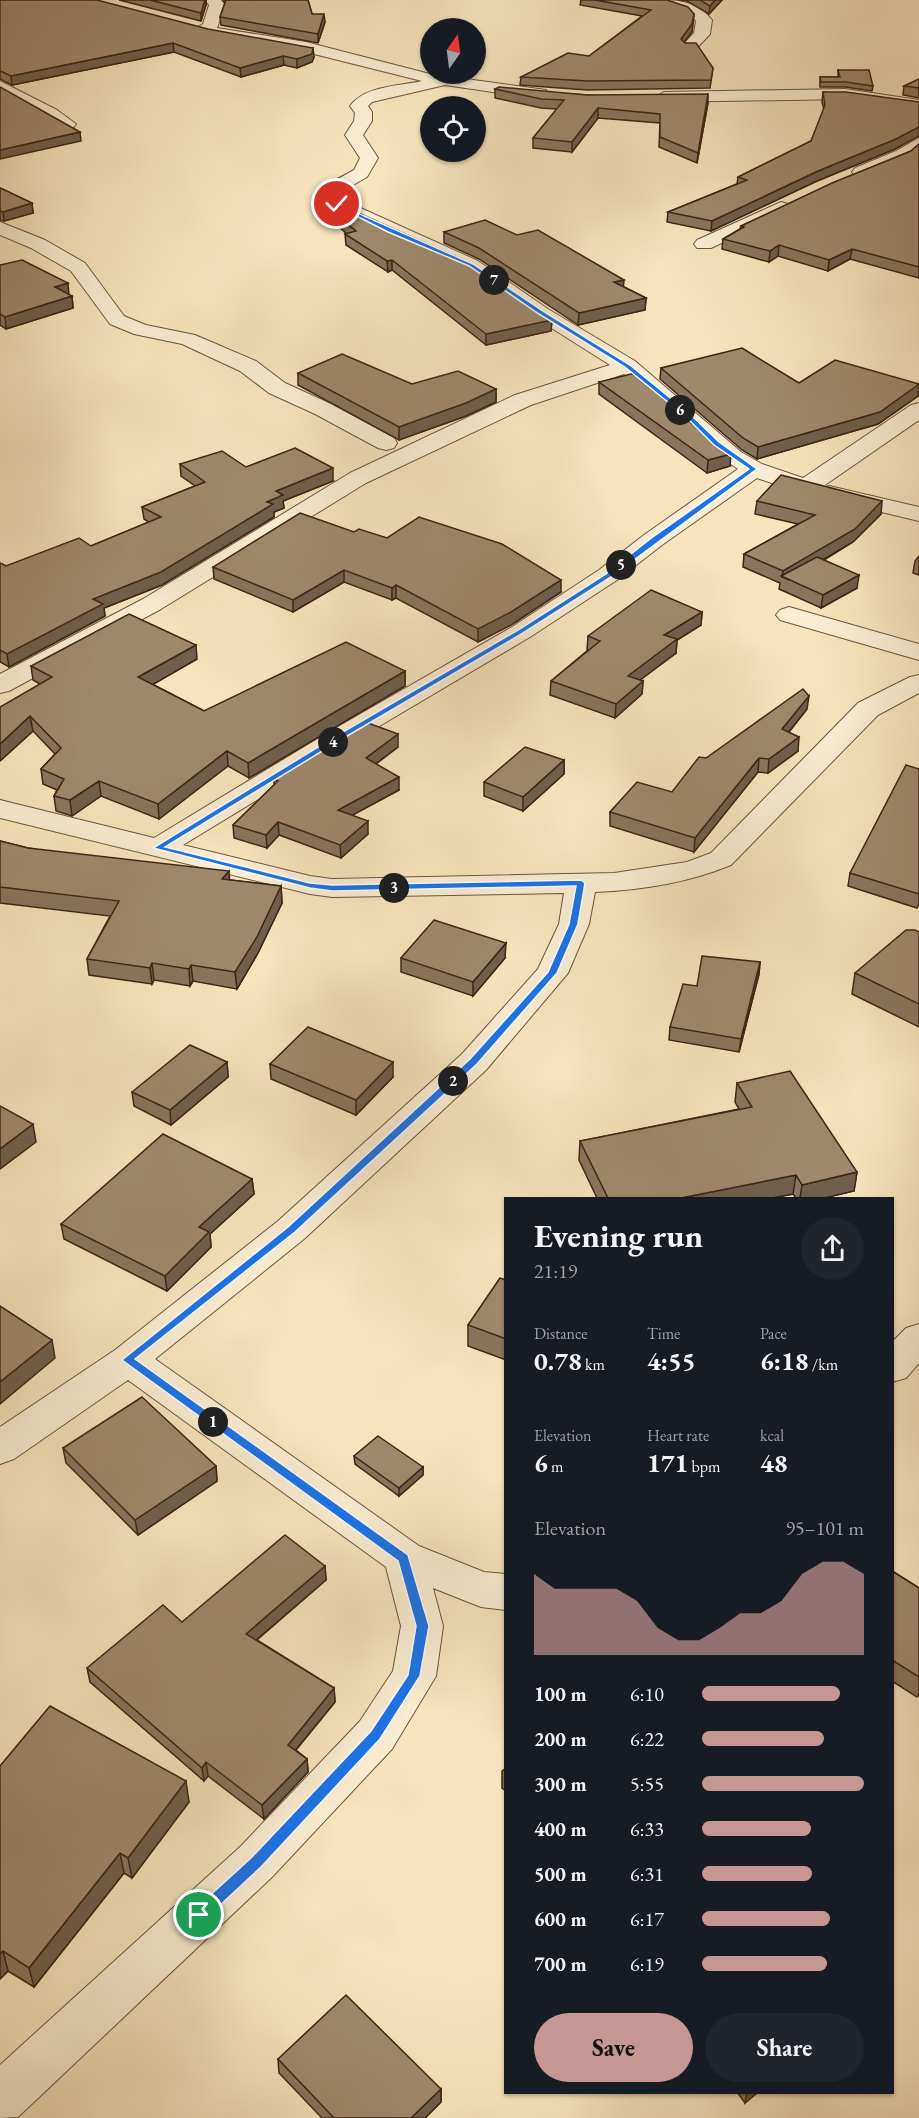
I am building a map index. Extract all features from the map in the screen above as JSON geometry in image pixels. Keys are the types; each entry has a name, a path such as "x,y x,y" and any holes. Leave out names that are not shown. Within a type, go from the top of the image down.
{"street":[{"path":"209,30 217,5 213,0"},
{"path":"664,0 699,12 704,20 702,34 690,46"},
{"path":"189,25 295,45 420,75"},
{"path":"430,84 366,99 358,106 364,112 363,121 354,135 369,158 361,173 331,190 337,204 471,265 541,313 627,366 688,416 725,451 754,469 806,487 919,514"},
{"path":"463,84 555,95"},
{"path":"0,86 24,101 50,112 67,124"},
{"path":"651,97 845,94 919,105"},
{"path":"844,179 902,154 919,143"},
{"path":"704,244 794,202"},
{"path":"0,228 38,244 78,267 117,320 141,330 188,339 248,366 277,388 323,409 386,443"},
{"path":"0,685 152,604 358,478 523,400 627,366"},
{"path":"806,487 919,410"},
{"path":"158,848 530,626 608,575 653,540 754,469"},
{"path":"789,615 919,652"},
{"path":"0,808 310,885 332,888 581,883 675,876 708,866 721,859 868,709 919,684"},
{"path":"0,1448 128,1360 291,1230 474,1062 552,973 574,924 581,883"},
{"path":"894,1366 919,1338"},
{"path":"128,1360 404,1558 481,1589 504,1592"},
{"path":"0,2099 256,1862 376,1735 414,1676 422,1626 404,1558"}],"building":[{"path":"0,0 97,0 208,29 313,48 312,54 297,59 283,56 240,68 173,43 11,76 0,71"},
{"path":"150,0 205,0 201,13"},
{"path":"226,0 308,0 312,14 324,14 318,34 220,17"},
{"path":"595,0 667,0 688,7 694,14 692,24 681,39 685,43 696,43 713,68 711,80 587,81 521,77 568,53 589,56 651,10"},
{"path":"700,0 715,0 710,6"},
{"path":"838,70 869,70 873,86 846,82 821,82 820,77 840,77"},
{"path":"919,79 919,88 904,86"},
{"path":"0,87 80,132 0,150"},
{"path":"499,87 587,95 708,94 698,153 660,137 660,114 598,108 572,142 533,138 564,100 541,99 495,89"},
{"path":"823,92 846,92 919,102 919,127 712,221 668,212 747,180 738,177 811,141 825,105"},
{"path":"919,144 919,267 852,249 829,260 779,245 770,251 723,239 744,227 741,226 832,183 911,151"},
{"path":"0,188 32,203 0,211"},
{"path":"343,206 463,260 552,320 486,334 392,260 387,261 345,234 356,231 337,216"},
{"path":"485,220 517,235 538,230 624,280 614,282 646,298 579,313 479,248 444,232"},
{"path":"22,260 68,283 55,287 72,296 5,317 0,314 0,265"},
{"path":"742,348 799,383 835,360 919,384 880,412 758,447 743,438 661,368"},
{"path":"342,354 412,384 458,371 496,389 466,403 399,427 298,373"},
{"path":"635,373 708,438 731,454 708,460 599,382"},
{"path":"295,448 333,468 276,491 283,495 267,502 273,504 161,572 93,599 103,604 7,654 0,650 0,563 6,566 79,538 91,546 161,517 142,507 205,482 180,464 222,451 246,467"},
{"path":"781,475 882,501 855,529 783,571 744,554 815,515 757,501"},
{"path":"300,513 354,532 359,529 387,538 419,517 502,544 561,580 511,612 478,629 396,585 392,588 344,570 293,600 213,567"},
{"path":"817,557 859,575 823,595 781,576"},
{"path":"651,590 702,612 664,635 677,639 628,676 643,681 616,704 551,681 600,641 588,636"},
{"path":"129,614 196,645 138,677 204,711 346,642 405,671 248,763 227,751 158,804 99,781 70,800 54,796 64,779 41,769 61,748 30,716 0,744 0,707 52,677 31,666"},
{"path":"803,689 809,696 782,729 799,737 769,759 759,758 695,838 610,812 637,782 672,792 699,757 706,758"},
{"path":"368,723 398,734 366,758 399,777 338,810 368,821 340,845 278,822 266,835 233,825 278,781 274,779"},
{"path":"525,747 564,760 523,797 484,782"},
{"path":"906,765 919,769 919,894 850,873"},
{"path":"0,841 28,848 229,871 222,879 281,886 257,937 235,972 191,965 189,969 152,963 150,968 87,959 119,901 0,887"},
{"path":"434,920 506,943 473,982 401,958"},
{"path":"906,930 919,932 919,1004 855,973"},
{"path":"702,956 760,962 741,1039 670,1027 683,984 697,986"},
{"path":"308,1027 393,1062 356,1100 270,1064"},
{"path":"190,1045 227,1062 170,1110 132,1092"},
{"path":"790,1071 857,1172 802,1185 796,1175 686,1197 608,1197 580,1141 752,1107 737,1083"},
{"path":"0,1106 33,1124 0,1149"},
{"path":"163,1134 252,1179 199,1227 209,1232 165,1276 61,1224"},
{"path":"500,1278 504,1279 504,1338 468,1325"},
{"path":"0,1306 52,1340 0,1382"},
{"path":"142,1397 216,1466 135,1520 63,1448"},
{"path":"378,1436 423,1467 399,1488 354,1456"},
{"path":"285,1535 325,1566 246,1634 334,1688 288,1745 307,1759 262,1805 206,1762 202,1768 87,1668 163,1605 182,1622"},
{"path":"894,1572 919,1588 919,1677 894,1661"},
{"path":"50,1706 186,1781 128,1858 120,1853 29,1968 3,1951 0,1954 0,1766"},
{"path":"346,1995 441,2089 411,2118 334,2118 278,2059"}],"route":[{"path":"199,1915 256,1862 376,1735 414,1676 422,1626 404,1558 311,1494 128,1360 291,1230 474,1062 552,973 574,924 581,883 332,888 310,885 158,848 520,632 608,575 653,540 754,469 734,458 688,416 627,366 541,313 471,265 337,204"}]}
